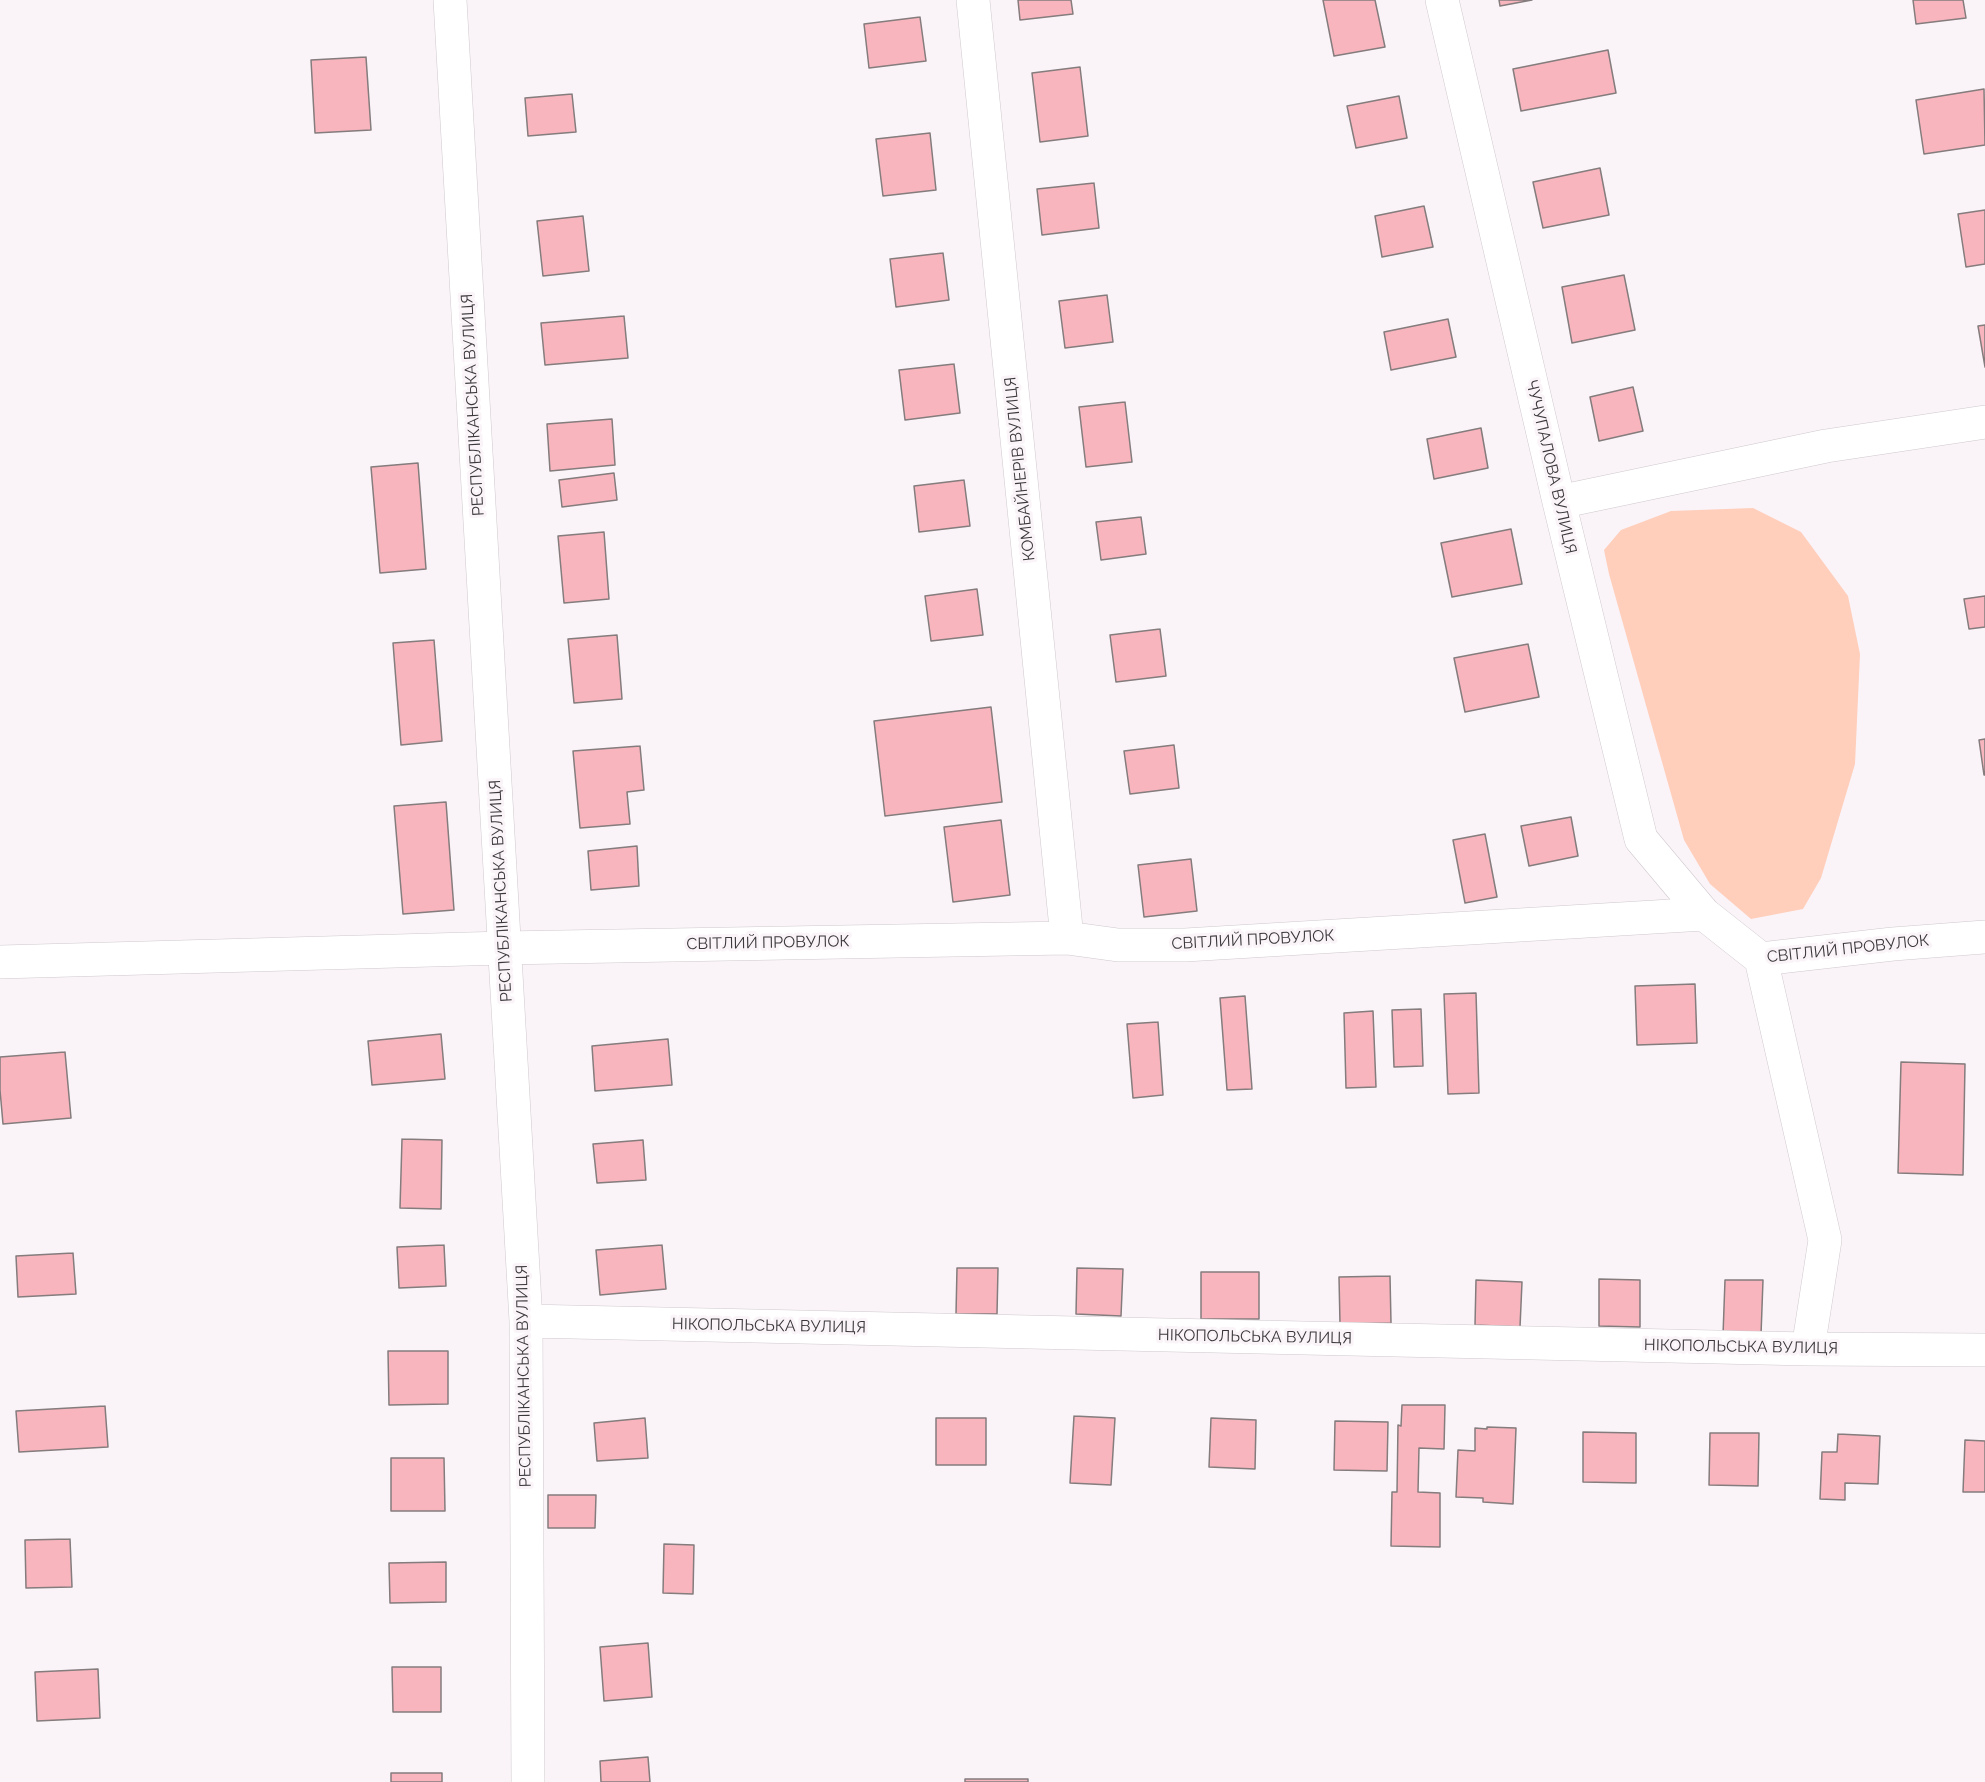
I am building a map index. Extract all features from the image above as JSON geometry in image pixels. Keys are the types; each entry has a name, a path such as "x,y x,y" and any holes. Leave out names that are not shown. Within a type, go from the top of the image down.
{"street":[{"name":"РЕСПУБЛІКАНСЬКА ВУЛИЦЯ","path":"450,0 526,1321 528,1782"},
{"name":"КОМБАЙНЕРІВ ВУЛИЦЯ","path":"973,0 1067,938"},
{"name":"ЧУЧУПАЛОВА ВУЛИЦЯ","path":"1442,0 1559,502 1641,839 1704,914"},
{"path":"1559,502 1826,447 1985,422"},
{"name":"СВІТЛИЙ ПРОВУЛОК","path":"0,962 504,948 1067,938 1118,945 1185,945 1704,914 1761,959 1893,944 1985,937"},
{"path":"1761,959 1825,1240 1808,1349"},
{"name":"НІКОПОЛЬСЬКА ВУЛИЦЯ","path":"526,1321 1808,1349 1985,1350"}],"shaded area":[{"path":"1753,508 1801,532 1848,596 1860,654 1855,764 1821,878 1803,909 1751,919 1710,884 1684,840 1604,550 1621,530 1671,511"}],"building":[{"path":"1018,0 1071,0 1073,14 1020,20"},
{"path":"1323,0 1375,0 1385,47 1334,56"},
{"path":"1499,0 1532,0 1500,6"},
{"path":"1913,0 1963,0 1966,18 1916,24"},
{"path":"920,17 926,61 869,68 864,24"},
{"path":"1608,50 1616,93 1521,111 1513,69"},
{"path":"366,57 371,130 315,133 311,60"},
{"path":"1080,67 1088,136 1040,142 1032,73"},
{"path":"1984,89 1985,145 1924,154 1916,100"},
{"path":"572,94 576,132 528,136 525,98"},
{"path":"1399,96 1407,138 1356,148 1347,106"},
{"path":"930,133 936,190 883,196 876,139"},
{"path":"1600,168 1609,215 1543,228 1533,182"},
{"path":"1094,183 1099,228 1042,235 1037,189"},
{"path":"1424,206 1433,247 1382,257 1375,216"},
{"path":"1985,210 1985,264 1966,267 1958,214"},
{"path":"583,216 589,271 543,276 537,221"},
{"path":"943,253 949,300 896,307 890,259"},
{"path":"1624,275 1635,330 1572,343 1562,287"},
{"path":"1107,295 1113,342 1065,348 1059,301"},
{"path":"624,316 628,358 545,365 541,323"},
{"path":"1448,319 1456,357 1391,370 1384,332"},
{"path":"1985,325 1985,367 1978,326"},
{"path":"954,364 960,413 905,420 899,370"},
{"path":"1633,387 1643,431 1599,441 1590,397"},
{"path":"1125,402 1132,462 1086,467 1079,407"},
{"path":"612,419 615,465 550,471 547,424"},
{"path":"1481,428 1488,468 1434,479 1427,439"},
{"path":"418,463 426,569 380,573 371,467"},
{"path":"614,473 617,500 562,507 559,480"},
{"path":"964,480 970,526 919,532 914,486"},
{"path":"1141,517 1146,554 1101,560 1096,522"},
{"path":"1511,529 1522,584 1452,597 1441,543"},
{"path":"604,532 609,599 564,603 558,536"},
{"path":"977,589 983,635 931,641 925,596"},
{"path":"1985,596 1985,627 1969,629 1964,599"},
{"path":"1160,629 1166,676 1116,682 1110,635"},
{"path":"617,635 622,699 574,703 568,639"},
{"path":"434,640 442,741 401,745 393,643"},
{"path":"1528,644 1539,697 1465,712 1454,658"},
{"path":"991,707 1002,802 885,816 874,721"},
{"path":"1985,739 1985,775 1984,775 1979,740"},
{"path":"1174,745 1179,788 1130,794 1124,751"},
{"path":"640,746 644,790 627,792 630,824 580,828 573,751"},
{"path":"446,802 454,910 403,914 394,806"},
{"path":"1571,817 1578,856 1529,866 1521,826"},
{"path":"1001,820 1010,895 953,902 944,827"},
{"path":"1485,834 1497,897 1465,903 1453,840"},
{"path":"637,846 639,886 591,890 588,851"},
{"path":"1191,859 1197,911 1144,917 1138,865"},
{"path":"1695,984 1697,1043 1637,1045 1635,986"},
{"path":"1476,993 1479,1093 1448,1094 1444,994"},
{"path":"1245,996 1252,1089 1227,1090 1220,998"},
{"path":"1421,1009 1423,1066 1394,1067 1392,1010"},
{"path":"1373,1011 1376,1087 1346,1088 1344,1013"},
{"path":"1158,1022 1163,1095 1133,1098 1127,1024"},
{"path":"441,1034 445,1079 372,1085 368,1041"},
{"path":"668,1039 672,1085 595,1091 592,1046"},
{"path":"65,1052 71,1118 3,1124 0,1057"},
{"path":"1901,1062 1965,1064 1963,1175 1898,1173"},
{"path":"402,1139 442,1140 441,1209 400,1208"},
{"path":"643,1140 646,1180 597,1183 593,1144"},
{"path":"444,1245 446,1286 399,1288 397,1247"},
{"path":"662,1245 666,1289 600,1295 596,1250"},
{"path":"73,1253 76,1294 18,1297 16,1256"},
{"path":"957,1268 998,1268 997,1314 956,1314"},
{"path":"1077,1268 1123,1269 1121,1316 1076,1314"},
{"path":"1201,1272 1259,1272 1259,1319 1201,1319"},
{"path":"1390,1276 1391,1323 1340,1324 1339,1277"},
{"path":"1599,1279 1640,1280 1640,1327 1599,1326"},
{"path":"1476,1280 1522,1282 1520,1327 1475,1325"},
{"path":"1725,1280 1763,1280 1761,1335 1723,1335"},
{"path":"388,1351 448,1351 448,1404 389,1405"},
{"path":"1402,1405 1445,1405 1444,1449 1419,1448 1418,1492 1440,1493 1440,1547 1391,1546 1392,1492 1397,1492 1398,1425 1401,1426"},
{"path":"105,1406 108,1447 19,1452 16,1411"},
{"path":"1074,1416 1115,1418 1111,1485 1070,1483"},
{"path":"645,1418 648,1458 597,1461 594,1423"},
{"path":"936,1418 986,1418 986,1465 936,1465"},
{"path":"1211,1418 1256,1420 1255,1469 1209,1467"},
{"path":"1335,1421 1388,1422 1387,1471 1334,1470"},
{"path":"1487,1427 1516,1428 1513,1504 1483,1502 1483,1498 1456,1497 1458,1450 1475,1451 1475,1428 1487,1429"},
{"path":"1583,1432 1636,1433 1636,1483 1583,1482"},
{"path":"1710,1433 1759,1433 1758,1486 1709,1485"},
{"path":"1838,1434 1880,1436 1878,1484 1845,1483 1845,1500 1820,1499 1822,1452 1837,1452"},
{"path":"1965,1440 1985,1441 1985,1492 1963,1492"},
{"path":"391,1458 444,1458 445,1511 391,1511"},
{"path":"548,1495 596,1495 595,1528 548,1528"},
{"path":"70,1539 72,1587 26,1588 25,1540"},
{"path":"664,1544 694,1545 693,1594 663,1593"},
{"path":"446,1562 446,1602 390,1603 389,1563"},
{"path":"648,1643 652,1697 604,1701 600,1647"},
{"path":"392,1667 441,1667 441,1712 393,1712"},
{"path":"98,1669 100,1718 37,1721 35,1672"},
{"path":"648,1757 650,1782 601,1782 600,1761"},
{"path":"391,1773 442,1773 442,1782 391,1782"},
{"path":"965,1779 1028,1779 1028,1782 965,1782"}]}
